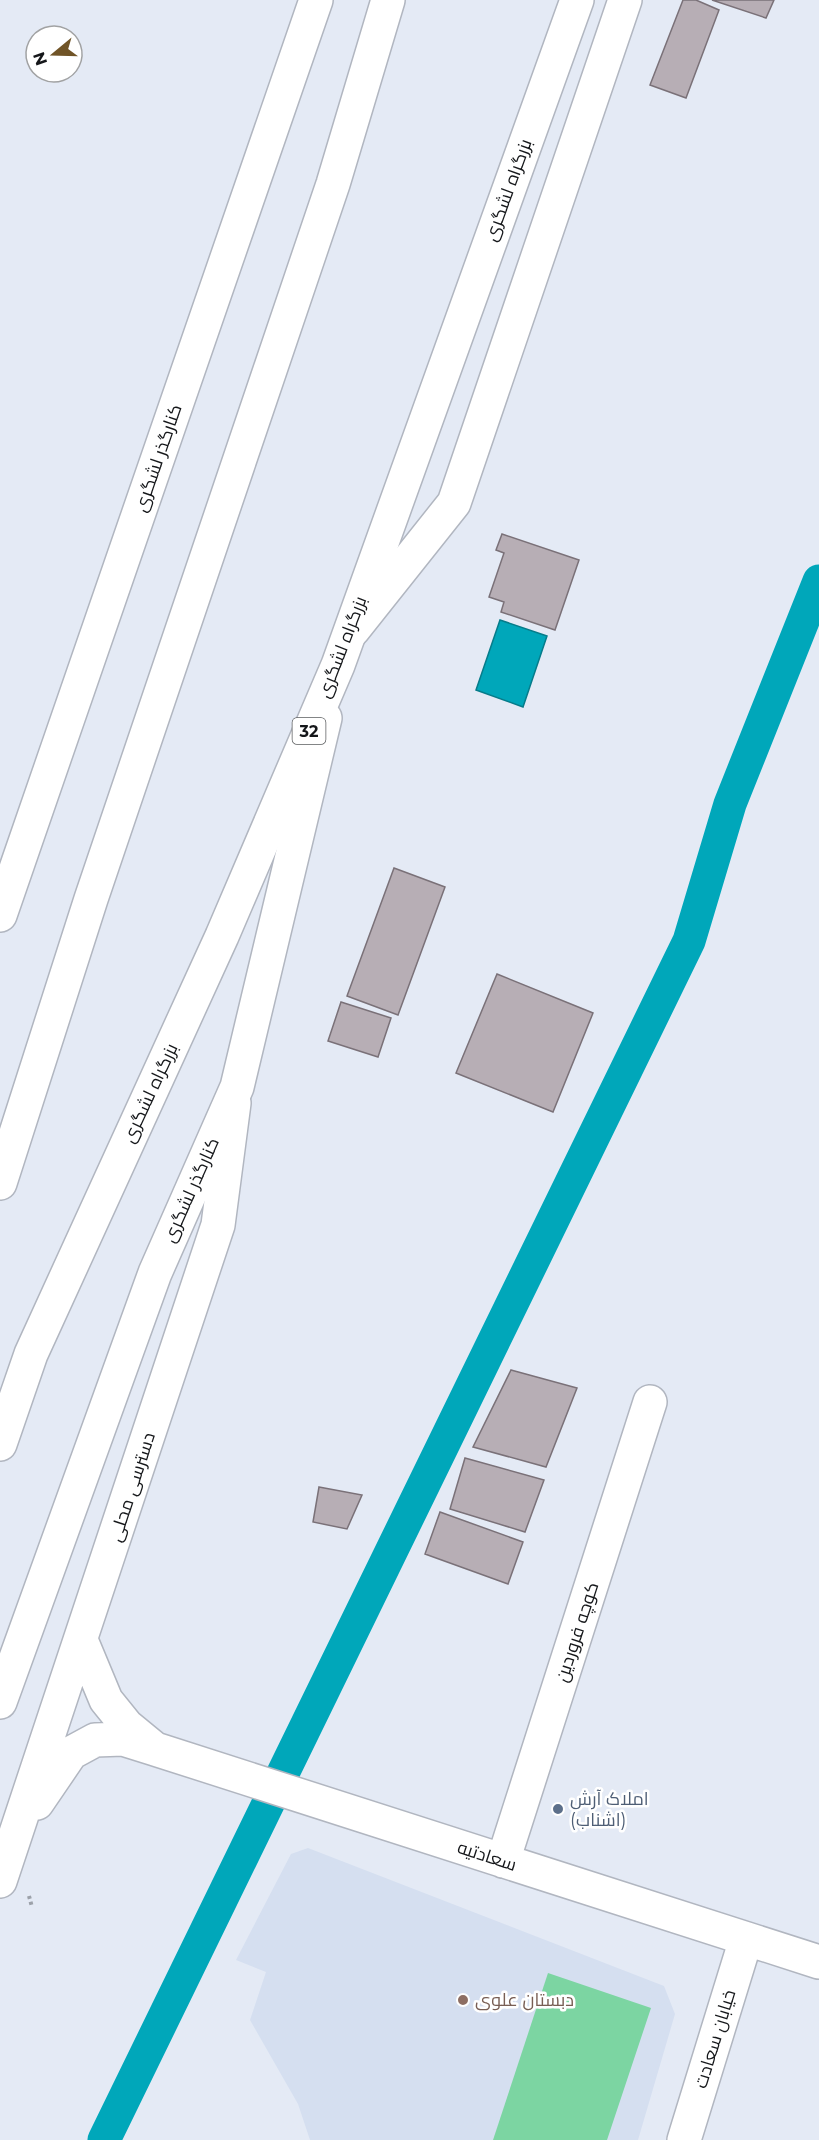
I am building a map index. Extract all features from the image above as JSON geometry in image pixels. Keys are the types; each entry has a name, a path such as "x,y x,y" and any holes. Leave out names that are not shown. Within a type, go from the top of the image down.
{"main road":[{"name":"کنارگذر لشگری","path":"0,915 316,0"},
{"path":"0,1183 95,888 333,184 388,0"},
{"name":"بزرگراه لشگری","path":"0,1444 30,1354 222,936 342,652 576,0"},
{"path":"342,652 454,503 626,0"},
{"name":"کنارگذر لشگری","path":"0,1702 155,1273 237,1087 342,652"},
{"name":"دسترسی محلی","path":"0,1881 218,1226 237,1087"},
{"name":"کوچه فروردین","path":"503,1861 650,1402"},
{"path":"81,1640 106,1700 127,1726 155,1749"},
{"name":"سعادتیه","path":"14,1837 71,1753 94,1740 123,1739 819,1962"},
{"name":"خیابان سعادت","path":"684,2140 746,1938"}],"shaded area":[{"name":"دبستان علوی","path":"308,1848 664,1986 675,2014 638,2140 310,2140 298,2104 250,2020 266,1972 236,1960 291,1854"}],"green space":[{"path":"548,1973 651,2008 607,2140 493,2140"}],"water":[{"path":"500,620 547,636 523,707 476,690"}],"building":[{"path":"683,0 696,0 719,10 686,98 650,85"},
{"path":"712,0 774,0 766,18"},
{"path":"502,534 579,560 555,630 501,612 504,602 489,597 504,553 496,550"},
{"path":"394,868 445,887 398,1015 347,996"},
{"path":"497,974 593,1013 553,1112 456,1073"},
{"path":"341,1002 391,1018 378,1057 328,1041"},
{"path":"511,1370 577,1388 546,1467 473,1447"},
{"path":"465,1458 544,1480 525,1532 450,1509"},
{"path":"319,1487 362,1495 347,1529 313,1522"},
{"path":"440,1512 523,1542 508,1584 425,1554"}],"waterway":[{"path":"104,2140 689,941 730,804 819,581"}],"place":[{"name":"املاک آرش (اشناب)","path":"558,1809"},
{"name":"دبستان علوی","path":"463,2000"}]}
